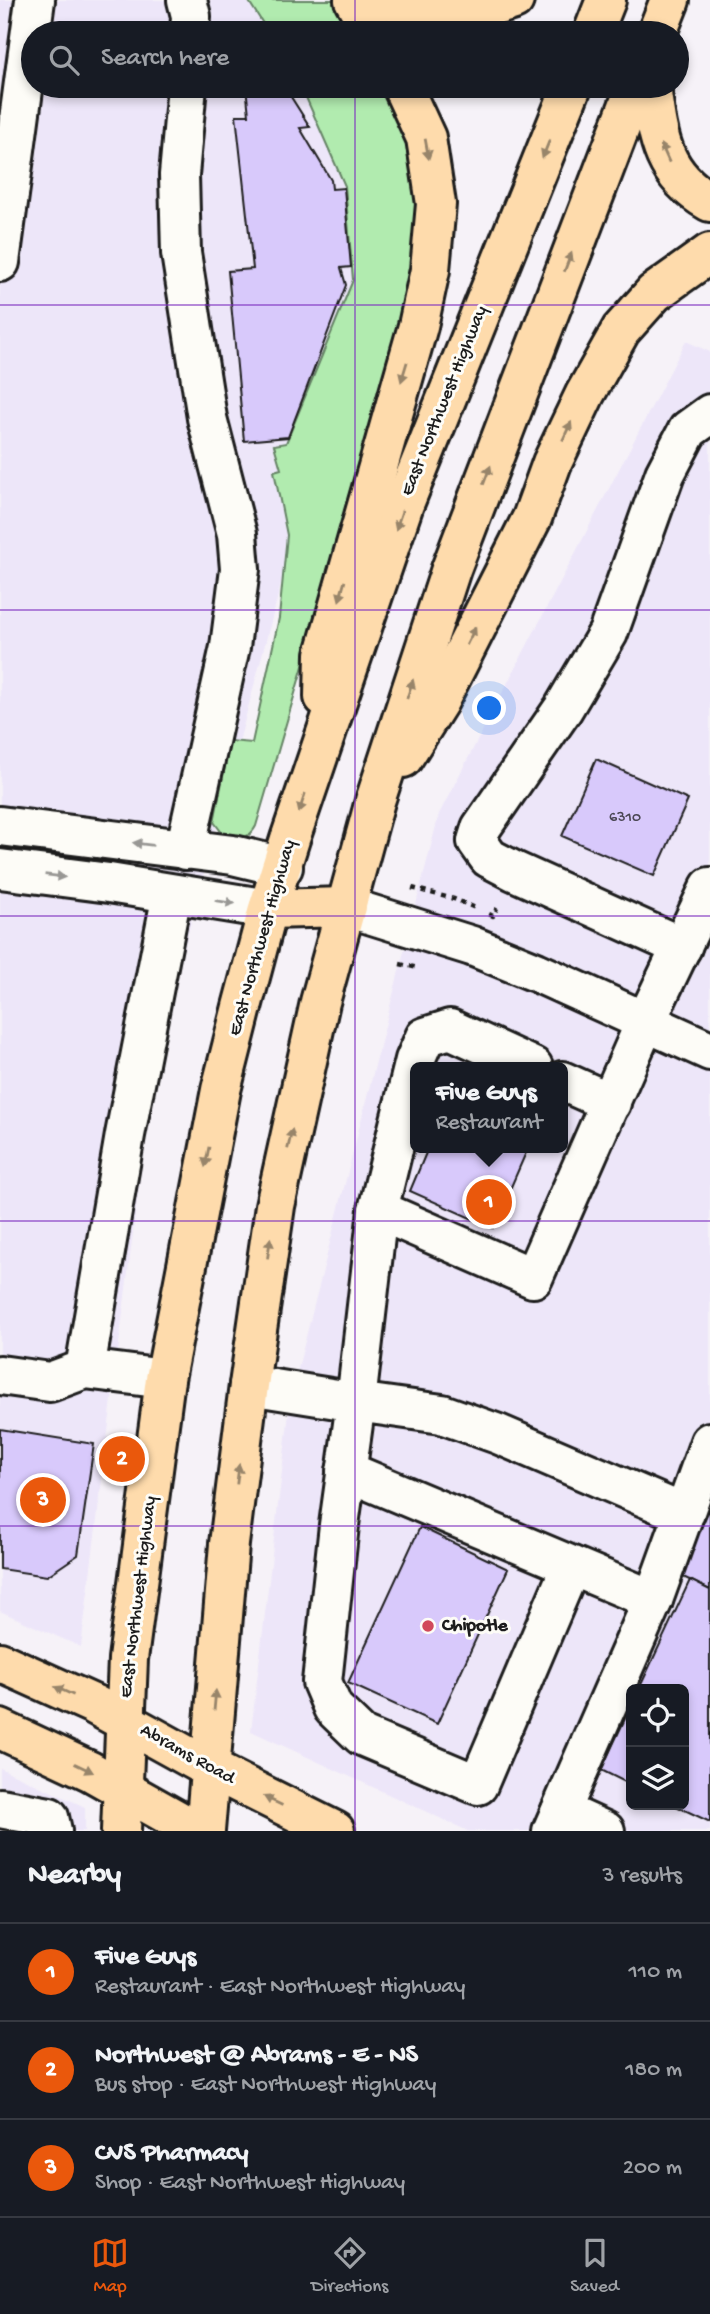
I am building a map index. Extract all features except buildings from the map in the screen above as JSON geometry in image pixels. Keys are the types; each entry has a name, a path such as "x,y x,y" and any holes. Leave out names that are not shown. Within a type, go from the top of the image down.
{"main road":[{"path":"354,0 366,21"},
{"path":"390,0 405,8 453,13 492,8 514,0"},
{"path":"598,21 606,0"},
{"path":"661,21 670,0"},
{"path":"323,740 325,654 418,326 429,270 436,204 426,138 408,98"},
{"name":"East Northwest Highway","path":"121,1831 128,1659 165,1379 221,1090 268,909 404,504 567,98"},
{"path":"205,1831 229,1544 249,1385 275,1206 320,1002 375,801 451,569 631,98"},
{"path":"653,98 661,148 674,172 693,192 710,202"},
{"path":"375,801 439,701 532,518 552,463 585,394 621,331 654,293 710,253"},
{"path":"283,867 347,907"},
{"path":"268,909 347,907"},
{"name":"Abrams Road","path":"0,1662 126,1721 209,1768 335,1831"},
{"path":"0,1729 90,1771 197,1831"}],"lane":[{"path":"32,21 35,0"},
{"path":"187,0 191,21"},
{"path":"0,262 22,98"},
{"path":"185,850 230,647 240,569 237,534 205,406 181,253 179,175 186,98"},
{"path":"682,947 514,871 489,858 477,841 481,828 563,709 608,633 665,474 688,430 710,414"},
{"path":"0,825 233,855 283,867"},
{"path":"0,869 268,909"},
{"path":"378,1210 533,1278 645,1023 710,887"},
{"path":"85,1369 125,1135 172,894"},
{"path":"347,907 472,946 536,971 710,1051"},
{"path":"415,1062 425,1037 450,1029 522,1062"},
{"path":"410,1080 378,1210 322,1682 333,1708 362,1736 478,1785 571,1566"},
{"path":"568,1084 611,1103"},
{"path":"0,1375 50,1382 85,1369 165,1379"},
{"path":"249,1385 442,1414 498,1434 684,1514"},
{"path":"605,1831 556,1821 653,1600 710,1442"},
{"path":"346,1471 653,1600"},
{"path":"0,1808 49,1817 52,1831"}],"path":[{"path":"412,888 454,899 493,916 497,908"}],"shaded area":[{"path":"0,0 248,0 261,21 21,21 21,98 306,98 345,186 358,295 155,1057 81,1647 0,1611"},
{"path":"686,341 710,352 710,1831 468,1831 251,1731 291,1396 439,814"},
{"path":"0,1768 85,1807 85,1831 0,1831"}],"green space":[{"path":"248,0 340,0 353,21 261,21"},
{"path":"306,98 394,98 406,126 421,219 417,278 256,826 247,836 226,838 214,822 230,741 252,743 279,618 287,535 274,471 281,469 274,445 286,443 353,280 345,186"}],"place":[{"name":"Five Guys","path":"489,1202"},
{"name":"Northwest @ Abrams - E - NS","path":"122,1459"},
{"name":"CVS Pharmacy","path":"43,1500"},
{"name":"Chipotle","path":"428,1626"}]}
